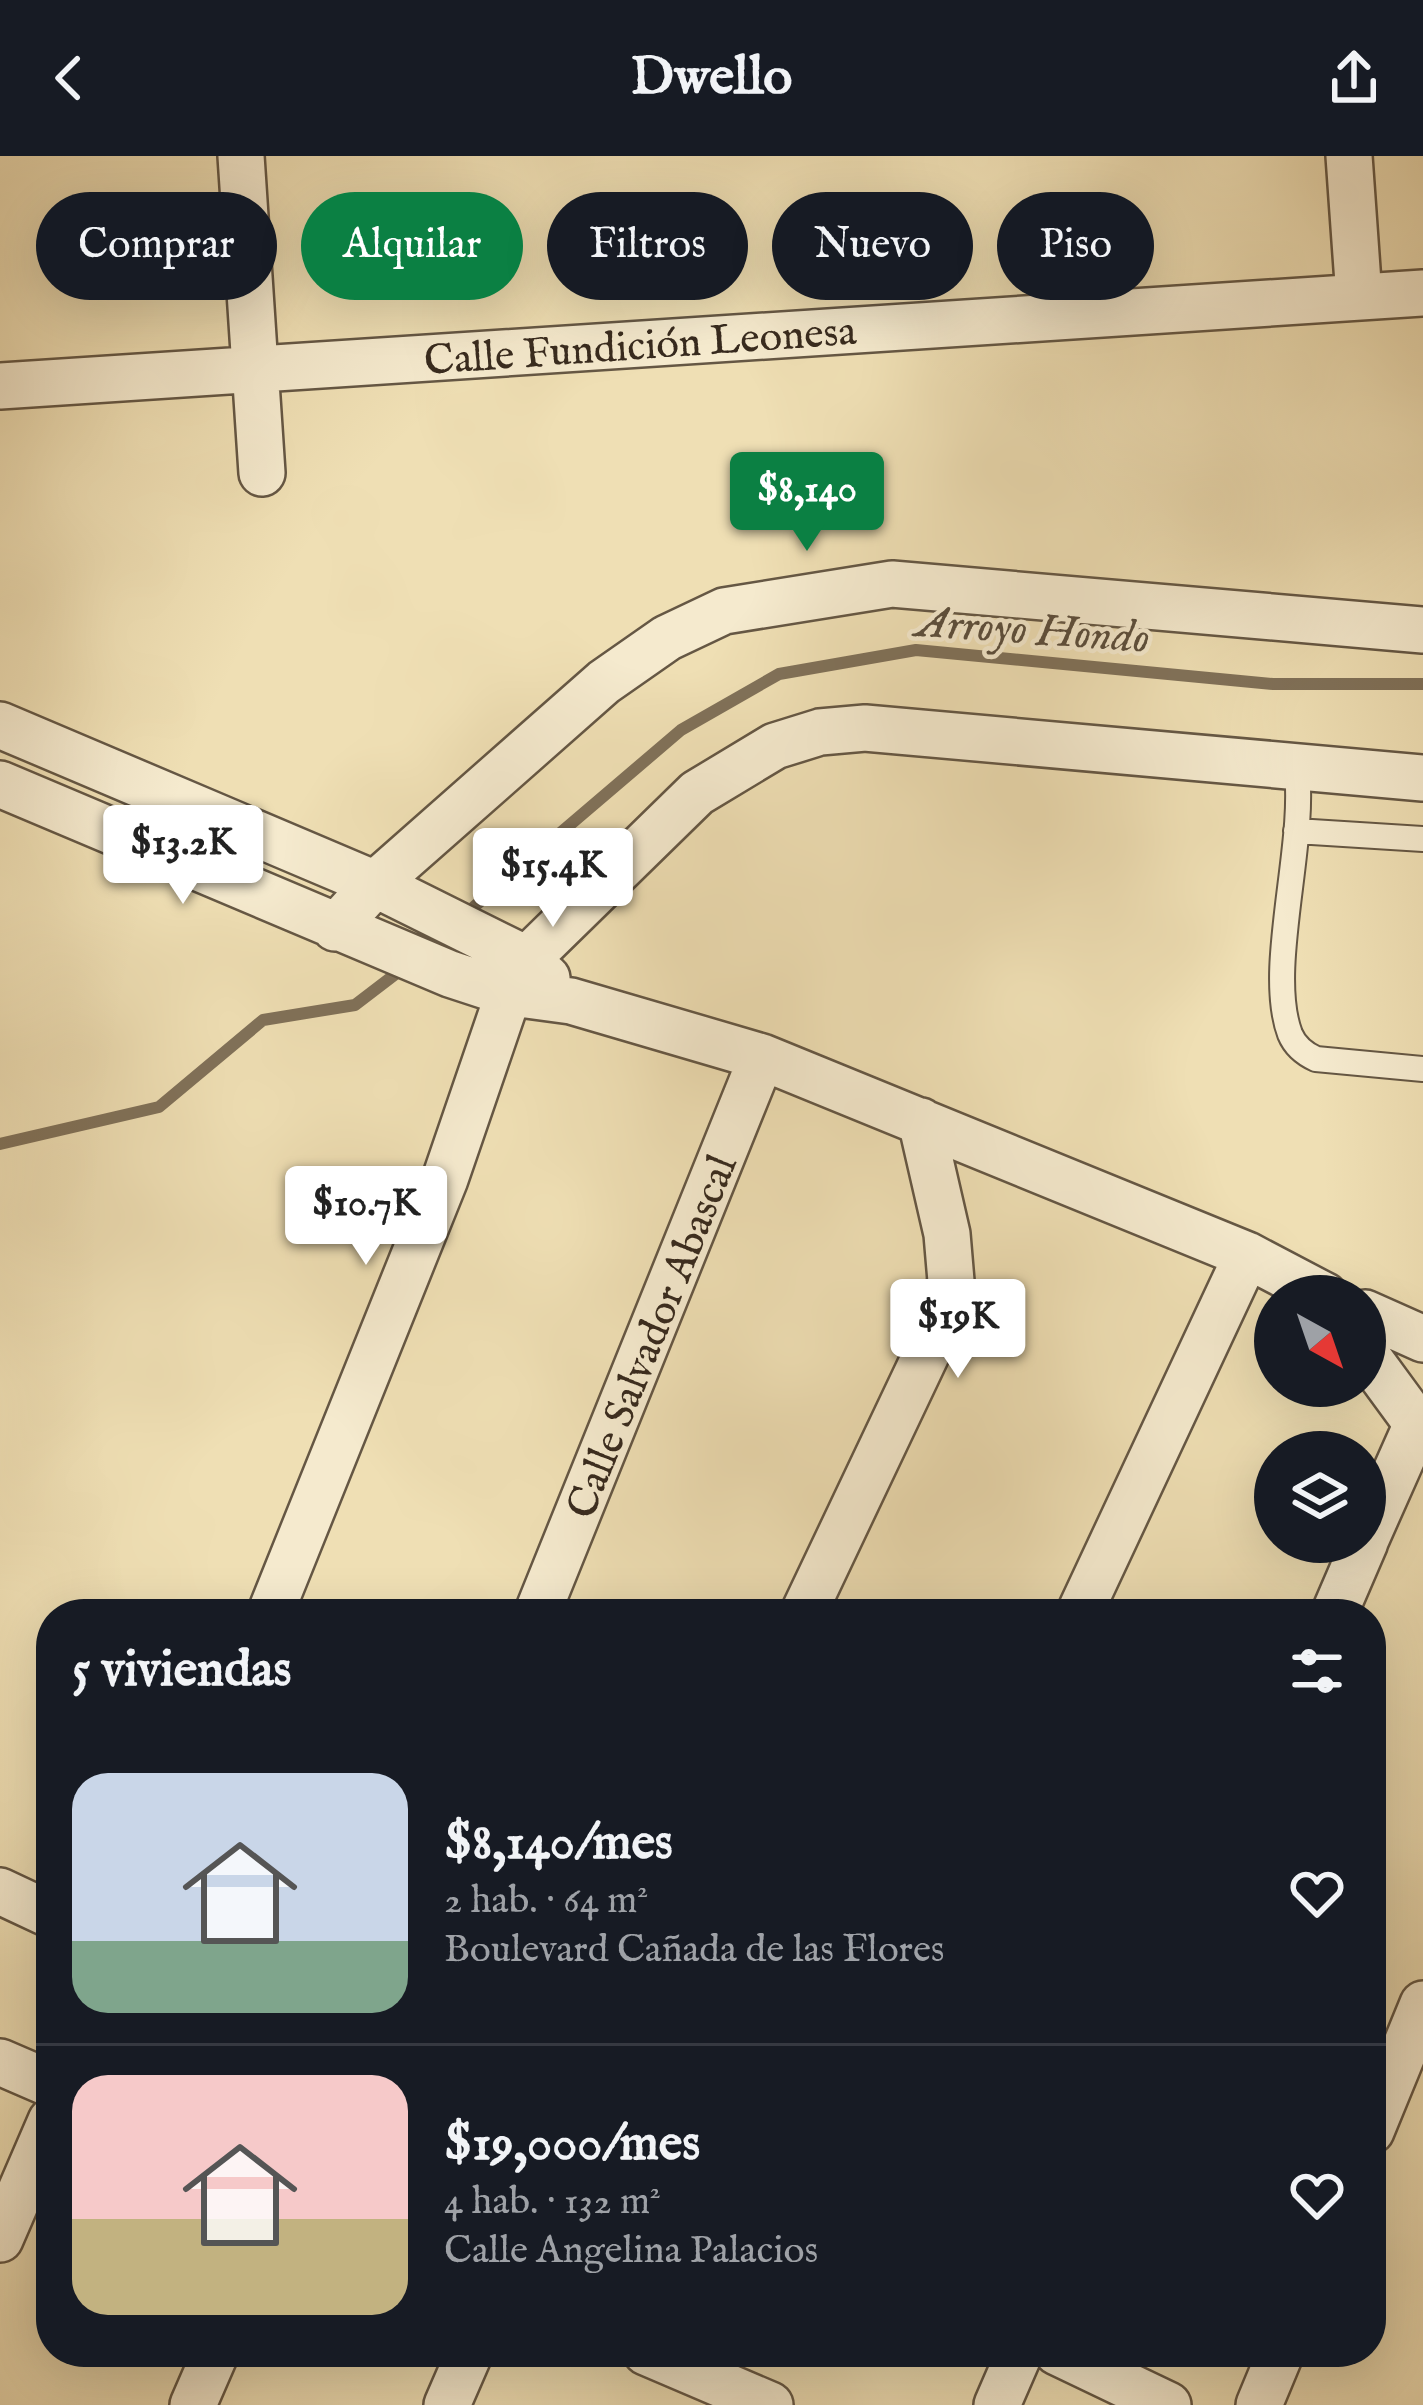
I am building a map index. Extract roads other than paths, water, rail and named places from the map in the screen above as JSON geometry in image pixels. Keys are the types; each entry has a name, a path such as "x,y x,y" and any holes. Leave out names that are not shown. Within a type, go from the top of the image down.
{"street":[{"path":"241,156 262,473"},
{"path":"1348,156 1359,297"},
{"name":"Calle Fundición Leonesa","path":"0,386 1423,293"},
{"path":"335,928 376,884 604,682 667,638 724,611 892,584 1423,629"},
{"path":"0,725 436,913 482,938 515,975 571,1001 762,1058 1247,1255 1285,1275"},
{"path":"276,1599 445,1179 515,975 697,793 775,746 820,732 865,728 1423,778"},
{"path":"0,784 450,974 515,975"},
{"name":"Calle Salvador Abascal","path":"543,1599 762,1058"},
{"path":"810,1599 932,1342 951,1281 947,1234 921,1121"},
{"path":"1086,1599 1247,1255"},
{"path":"1386,1322 1423,1339"},
{"path":"1386,1380 1420,1424 1386,1496"},
{"path":"1340,1599 1356,1563"},
{"path":"0,1891 36,1908"},
{"path":"1386,2094 1423,2004"},
{"path":"0,2062 36,2078"},
{"path":"0,2239 36,2156"},
{"path":"193,2405 209,2367"},
{"path":"447,2405 463,2367"},
{"path":"687,2367 744,2388"},
{"path":"997,2405 1013,2367"},
{"path":"1088,2367 1168,2405"},
{"path":"1259,2405 1275,2367"}],"lane":[{"path":"1296,764 1296,831 1285,958 1290,1034 1304,1053 1316,1059 1423,1069"},
{"path":"1296,831 1423,839"}],"waterway":[{"name":"Arroyo Hondo","path":"462,917 681,730 779,674 916,650 1273,684 1423,684"},
{"name":"Arroyo Hondo","path":"0,1144 159,1107 263,1020 355,1005 406,966"}]}
